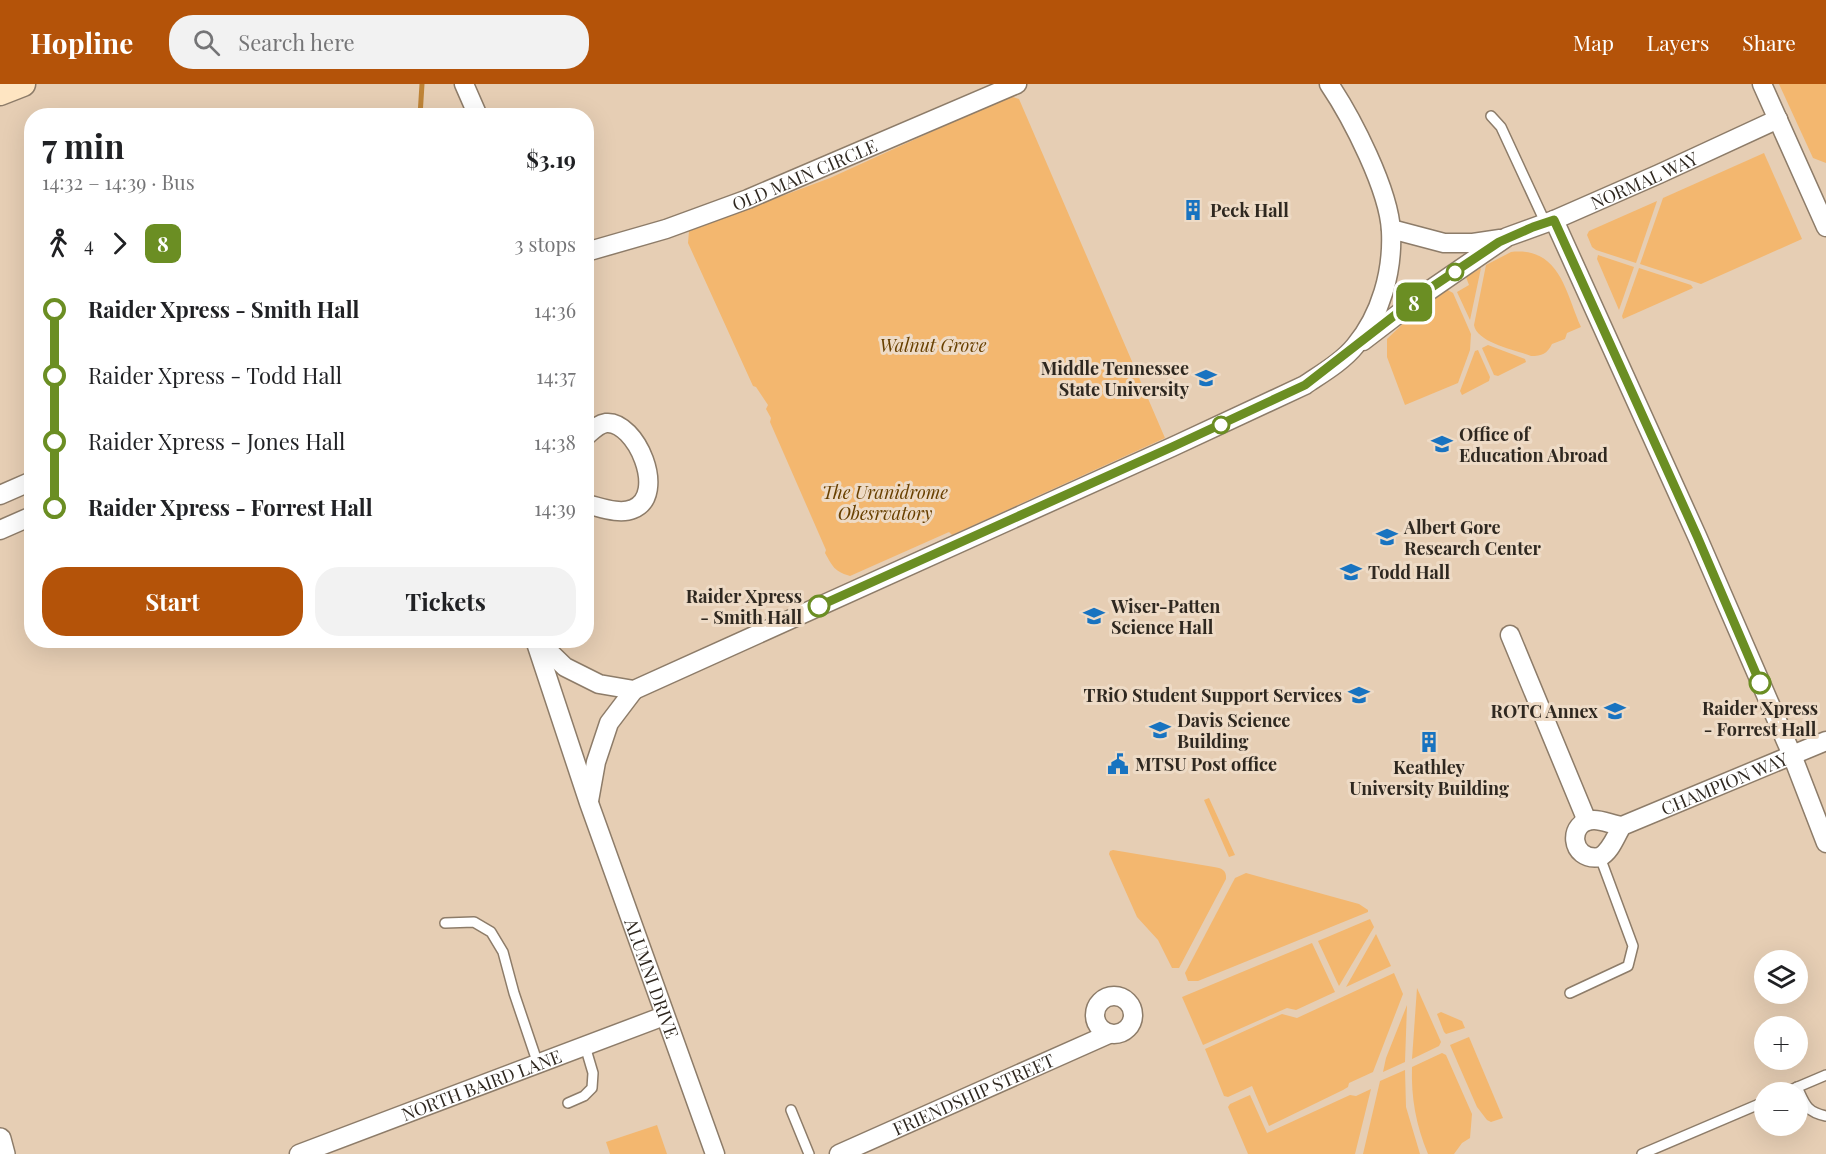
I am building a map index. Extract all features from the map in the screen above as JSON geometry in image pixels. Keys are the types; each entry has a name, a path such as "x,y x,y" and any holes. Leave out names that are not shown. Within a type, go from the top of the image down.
{"main road":[{"path":"0,93 22,84"}],"street":[{"path":"464,84 474,108"},
{"name":"OLD MAIN CIRCLE","path":"594,250 666,229 748,199 1017,84"},
{"path":"545,648 565,667 599,684 634,690 1305,385 1355,347 1382,301 1387,280 1391,229 1383,196 1371,163 1344,106 1329,84"},
{"path":"1762,84 1826,227"},
{"name":"NORMAL WAY","path":"1391,229 1444,243 1473,243 1507,237 1550,221 1778,119"},
{"path":"1550,221 1697,536 1791,755 1826,843"},
{"name":"NORMAL WAY","path":"1355,347 1426,291 1507,237"},
{"path":"594,429 604,423 612,423 630,434 649,474 650,485 640,505 632,510 620,511 594,506"},
{"path":"0,495 24,484"},
{"path":"0,530 24,520"},
{"path":"1505,636 1587,821"},
{"name":"ALUMNI DRIVE","path":"539,648 589,802 715,1154"},
{"name":"ALUMNI DRIVE","path":"589,802 596,762 609,723 634,690"},
{"name":"CHAMPION WAY","path":"1622,826 1826,741"},
{"path":"1587,821 1622,826 1614,838 1603,865 1587,857 1577,848 1575,836 1582,824 1587,821"},
{"name":"NORTH BAIRD LANE","path":"308,1152 664,1016"},
{"name":"FRIENDSHIP STREET","path":"839,1154 1109,1034"},
{"path":"0,1139 4,1154"}],"lane":[{"path":"1491,116 1501,127 1550,221"},
{"path":"1570,993 1628,966 1633,946 1603,865"},
{"path":"445,923 474,922 491,932 503,952 538,1064"},
{"path":"568,1103 584,1096 592,1088 593,1073 585,1046"},
{"path":"1808,1082 1826,1075"},
{"path":"1642,1154 1754,1106"},
{"path":"1808,1109 1815,1114 1826,1116"},
{"path":"791,1110 809,1154"}],"shaded area":[{"name":"Middle Tennessee State University","path":"19,84 1826,84 1826,1154 3,1154 0,1143 0,91"}],"green space":[{"path":"1779,84 1826,84 1826,163 1813,158"},
{"name":"Walnut Grove","path":"1010,96 1019,99 1165,438 952,535 949,532 850,576 834,568 825,553 826,550 770,422 771,418 766,409 768,405 753,386 688,243 689,231 830,178"},
{"path":"1764,153 1802,239 1701,284 1640,264 1663,198"},
{"path":"1657,201 1636,263 1592,247 1587,235 1589,231"},
{"path":"1511,252 1527,252 1550,264 1565,286 1581,327 1567,333 1565,339 1552,344 1541,355 1531,356 1489,341 1482,337 1474,325 1486,265"},
{"path":"1598,255 1634,267 1619,310 1597,259"},
{"path":"1481,268 1470,320 1457,292 1469,285 1466,277"},
{"path":"1639,268 1691,285 1693,288 1623,319 1622,316"},
{"path":"1446,289 1453,293 1471,334 1470,350 1458,383 1405,405 1387,357 1387,339 1411,316"},
{"path":"1488,345 1525,359 1526,362 1498,376 1494,375 1482,348"},
{"path":"1478,350 1490,377 1489,381 1462,395 1460,391 1475,351"},
{"path":"1209,798 1235,855 1229,857 1204,800"},
{"path":"1113,850 1217,867 1224,872 1226,879 1179,968 1172,968 1158,940 1137,917 1109,854"},
{"path":"1246,873 1359,904 1368,912 1198,981 1188,981 1185,973 1235,878"},
{"path":"1370,919 1374,927 1339,986 1318,941"},
{"path":"1376,934 1391,966 1346,987"},
{"path":"1312,943 1335,992 1296,1010 1287,1008 1203,1045 1182,997"},
{"path":"1394,973 1403,994 1373,1072 1349,1083 1348,1087 1343,1090 1269,1126 1252,1086 1228,1097 1224,1096 1205,1049 1282,1014 1297,1018"},
{"path":"1417,988 1441,1042 1439,1046 1412,1059"},
{"path":"1407,1005 1405,1062 1383,1072 1386,1058"},
{"path":"1441,1012 1462,1021 1465,1028 1446,1034 1437,1014"},
{"path":"1469,1037 1503,1118 1491,1122 1477,1107 1450,1045"},
{"path":"1442,1053 1446,1055 1472,1114 1470,1138 1462,1143 1454,1154 1428,1154 1415,1111 1412,1067"},
{"path":"1405,1070 1406,1107 1420,1154 1363,1154 1380,1081"},
{"path":"1371,1089 1355,1154 1248,1154 1228,1107 1250,1095 1267,1133 1350,1095 1356,1096"},
{"path":"657,1125 667,1154 610,1154 606,1142"}],"waterway":[{"path":"420,108 422,84"}],"bus line":[{"name":"8","path":"819,606 1305,385 1426,291 1499,242 1554,220 1697,536 1760,683"}],"place":[{"name":"Peck Hall","path":"1193,210"},
{"name":"Middle Tennessee State University","path":"1206,378"},
{"name":"Office of Education Abroad","path":"1442,444"},
{"name":"Albert Gore Research Center","path":"1387,537"},
{"name":"Todd Hall","path":"1351,572"},
{"name":"Raider Xpress - Smith Hall","path":"819,606"},
{"name":"Wiser-Patten Science Hall","path":"1094,616"},
{"name":"Raider Xpress - Forrest Hall","path":"1760,683"},
{"name":"TRiO Student Support Services","path":"1359,695"},
{"name":"ROTC Annex","path":"1615,711"},
{"name":"Davis Science Building","path":"1160,730"},
{"name":"Keathley University Building","path":"1429,742"},
{"name":"MTSU Post office","path":"1118,764"}],"park label":[{"name":"The Uranidrome Obesrvatory","path":"885,502"}]}
